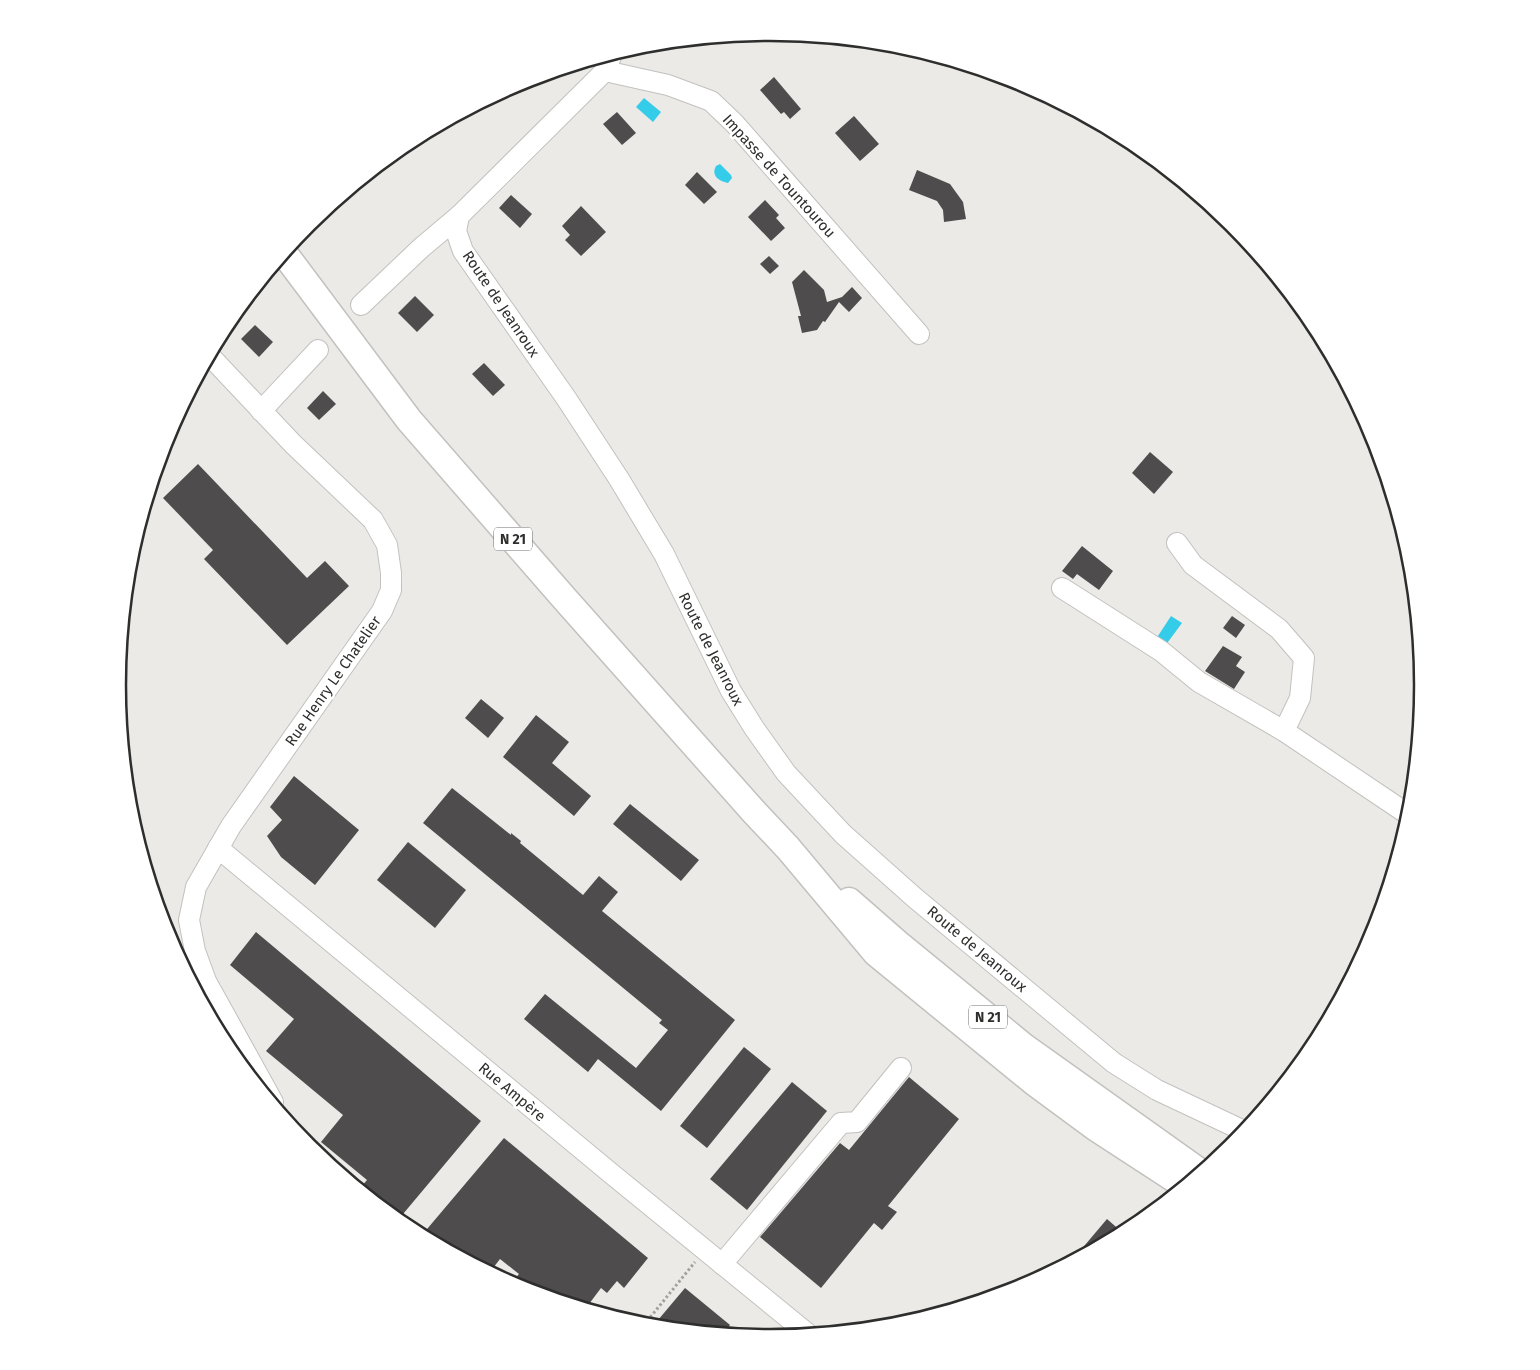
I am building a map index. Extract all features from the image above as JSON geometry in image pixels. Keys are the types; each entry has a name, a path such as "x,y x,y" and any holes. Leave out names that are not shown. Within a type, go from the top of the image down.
{"main road":[{"name":"N 21","path":"288,259 409,420 564,598 788,848 876,953 1034,1082 1096,1127 1179,1182"},
{"name":"N 21","path":"788,848 897,942 1023,1046 1195,1168"}],"street":[{"path":"361,304 421,248 459,216 608,63"},
{"name":"Impasse de Tountourou","path":"608,63 711,101 735,124 919,334"},
{"name":"Route de Jeanroux","path":"459,216 456,231 463,251 566,398 619,479 664,554 731,691 754,728 786,773 842,834 1114,1063 1157,1090 1237,1128"},
{"path":"261,411 318,350"},
{"name":"Rue Henry Le Chatelier","path":"214,360 261,411 373,520 387,544 391,590 382,611 231,826 196,887 190,920 200,983 235,1043"},
{"path":"1177,543 1193,565 1279,630 1304,658 1300,698 1284,732"},
{"path":"1062,588 1161,651 1199,682 1284,732 1401,810"},
{"name":"Rue Ampère","path":"218,848 800,1328"},
{"path":"722,1264 841,1123 857,1122 901,1068"},
{"path":"1096,1127 1104,1141 1171,1188"}],"path":[{"path":"650,1317 705,1250"}],"water":[{"path":"644,98 661,112 653,122 636,107"},
{"path":"720,164 731,175 732,178 728,183 721,181 715,175 716,166"},
{"path":"1171,616 1182,623 1165,646 1156,639"}],"building":[{"path":"774,77 801,109 790,119 784,112 781,114 760,90"},
{"path":"617,112 636,133 622,145 603,124"},
{"path":"854,116 879,144 860,161 835,133"},
{"path":"917,170 950,184 963,202 966,219 944,222 943,210 937,201 909,190"},
{"path":"697,172 717,192 704,204 685,185"},
{"path":"511,195 532,214 520,228 499,208"},
{"path":"765,200 779,215 776,218 785,228 771,241 748,217"},
{"path":"581,206 606,232 581,256 565,240 570,235 562,226"},
{"path":"769,256 779,266 770,274 760,264"},
{"path":"804,270 824,290 827,302 842,297 852,287 862,298 849,312 839,302 817,330 802,333 798,316 801,316 792,282"},
{"path":"415,296 434,315 417,332 398,313"},
{"path":"255,325 273,342 259,357 241,339"},
{"path":"484,363 505,385 493,396 472,374"},
{"path":"323,391 336,404 319,420 307,408"},
{"path":"1150,452 1173,472 1154,494 1132,473"},
{"path":"198,464 307,578 325,561 349,586 287,645 204,559 213,550 163,498"},
{"path":"1082,546 1113,571 1099,590 1077,574 1073,579 1062,571"},
{"path":"1232,616 1245,625 1236,638 1223,628"},
{"path":"1223,646 1242,657 1236,666 1245,672 1234,689 1205,671"},
{"path":"481,699 504,718 488,738 465,718"},
{"path":"536,715 569,742 552,763 591,796 574,816 503,757"},
{"path":"294,776 359,830 315,885 281,857 267,836 282,820 270,807"},
{"path":"452,788 521,841 520,843 583,895 599,876 618,892 602,911 735,1020 661,1111 598,1059 588,1072 524,1019 545,994 636,1068 668,1030 659,1023 662,1020 423,823"},
{"path":"630,804 699,860 681,881 613,824"},
{"path":"408,842 466,890 435,928 377,880"},
{"path":"256,932 481,1121 403,1214 364,1184 367,1180 321,1142 343,1115 266,1051 294,1019 230,965"},
{"path":"744,1047 771,1069 707,1148 680,1126"},
{"path":"909,1077 959,1119 888,1206 897,1212 882,1230 874,1223 821,1288 760,1237 840,1143 849,1150"},
{"path":"792,1082 827,1111 747,1210 710,1179"},
{"path":"504,1138 648,1258 624,1288 617,1281 607,1293 601,1288 590,1303 524,1280 517,1277 519,1274 500,1259 494,1266 448,1243 427,1229"},
{"path":"1107,1219 1117,1227 1092,1243 1083,1248"},
{"path":"685,1288 730,1325 728,1327 659,1319"}]}
